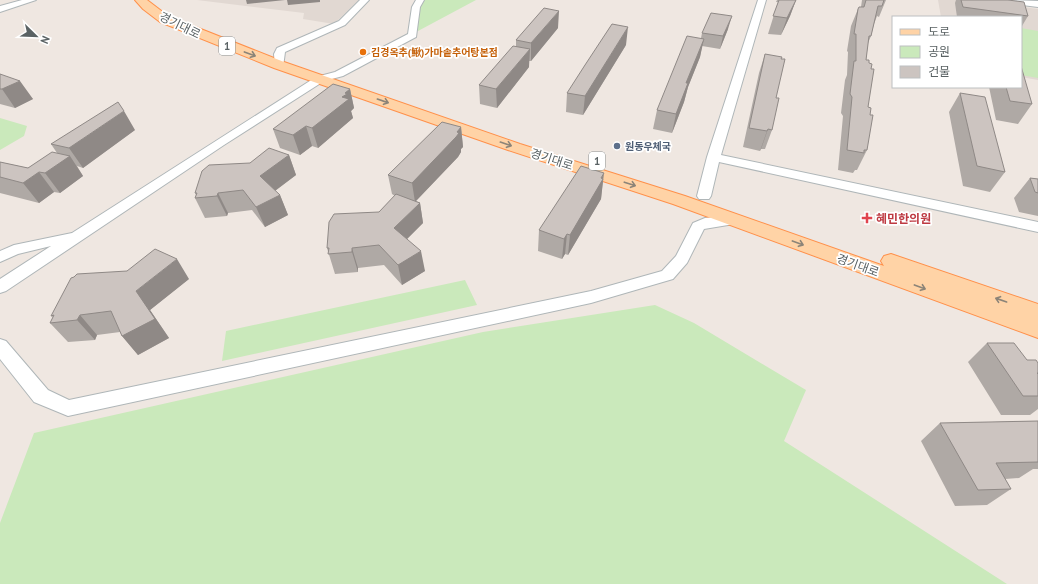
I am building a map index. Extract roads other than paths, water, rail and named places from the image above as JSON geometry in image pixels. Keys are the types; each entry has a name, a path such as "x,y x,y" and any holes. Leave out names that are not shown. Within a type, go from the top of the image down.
{"main road":[{"name":"경기대로","path":"141,0 147,7 164,19 184,28 279,59 339,74 704,196 1038,312"},
{"name":"경기대로","path":"160,0 187,19 279,59 320,79 514,146 688,203 1038,330"}],"street":[{"path":"0,10 32,0"},
{"path":"279,59 281,50 338,26 365,0"},
{"path":"0,287 220,142 320,79 339,74 413,35 416,7 420,0"},
{"path":"704,196 713,157 742,58 762,0"},
{"path":"1007,0 1038,4"},
{"path":"713,157 1038,227"},
{"path":"688,203 694,212 698,226"},
{"path":"0,346 42,396 68,408 591,297 667,275 682,259 698,226 705,223 735,220"},
{"path":"0,257 14,250 81,234"}],"place":[{"name":"김경옥추(鰍)가마솥추어탕본점","path":"363,52"},
{"name":"원동우체국","path":"617,146"},
{"name":"혜민한의원","path":"867,218"}]}
